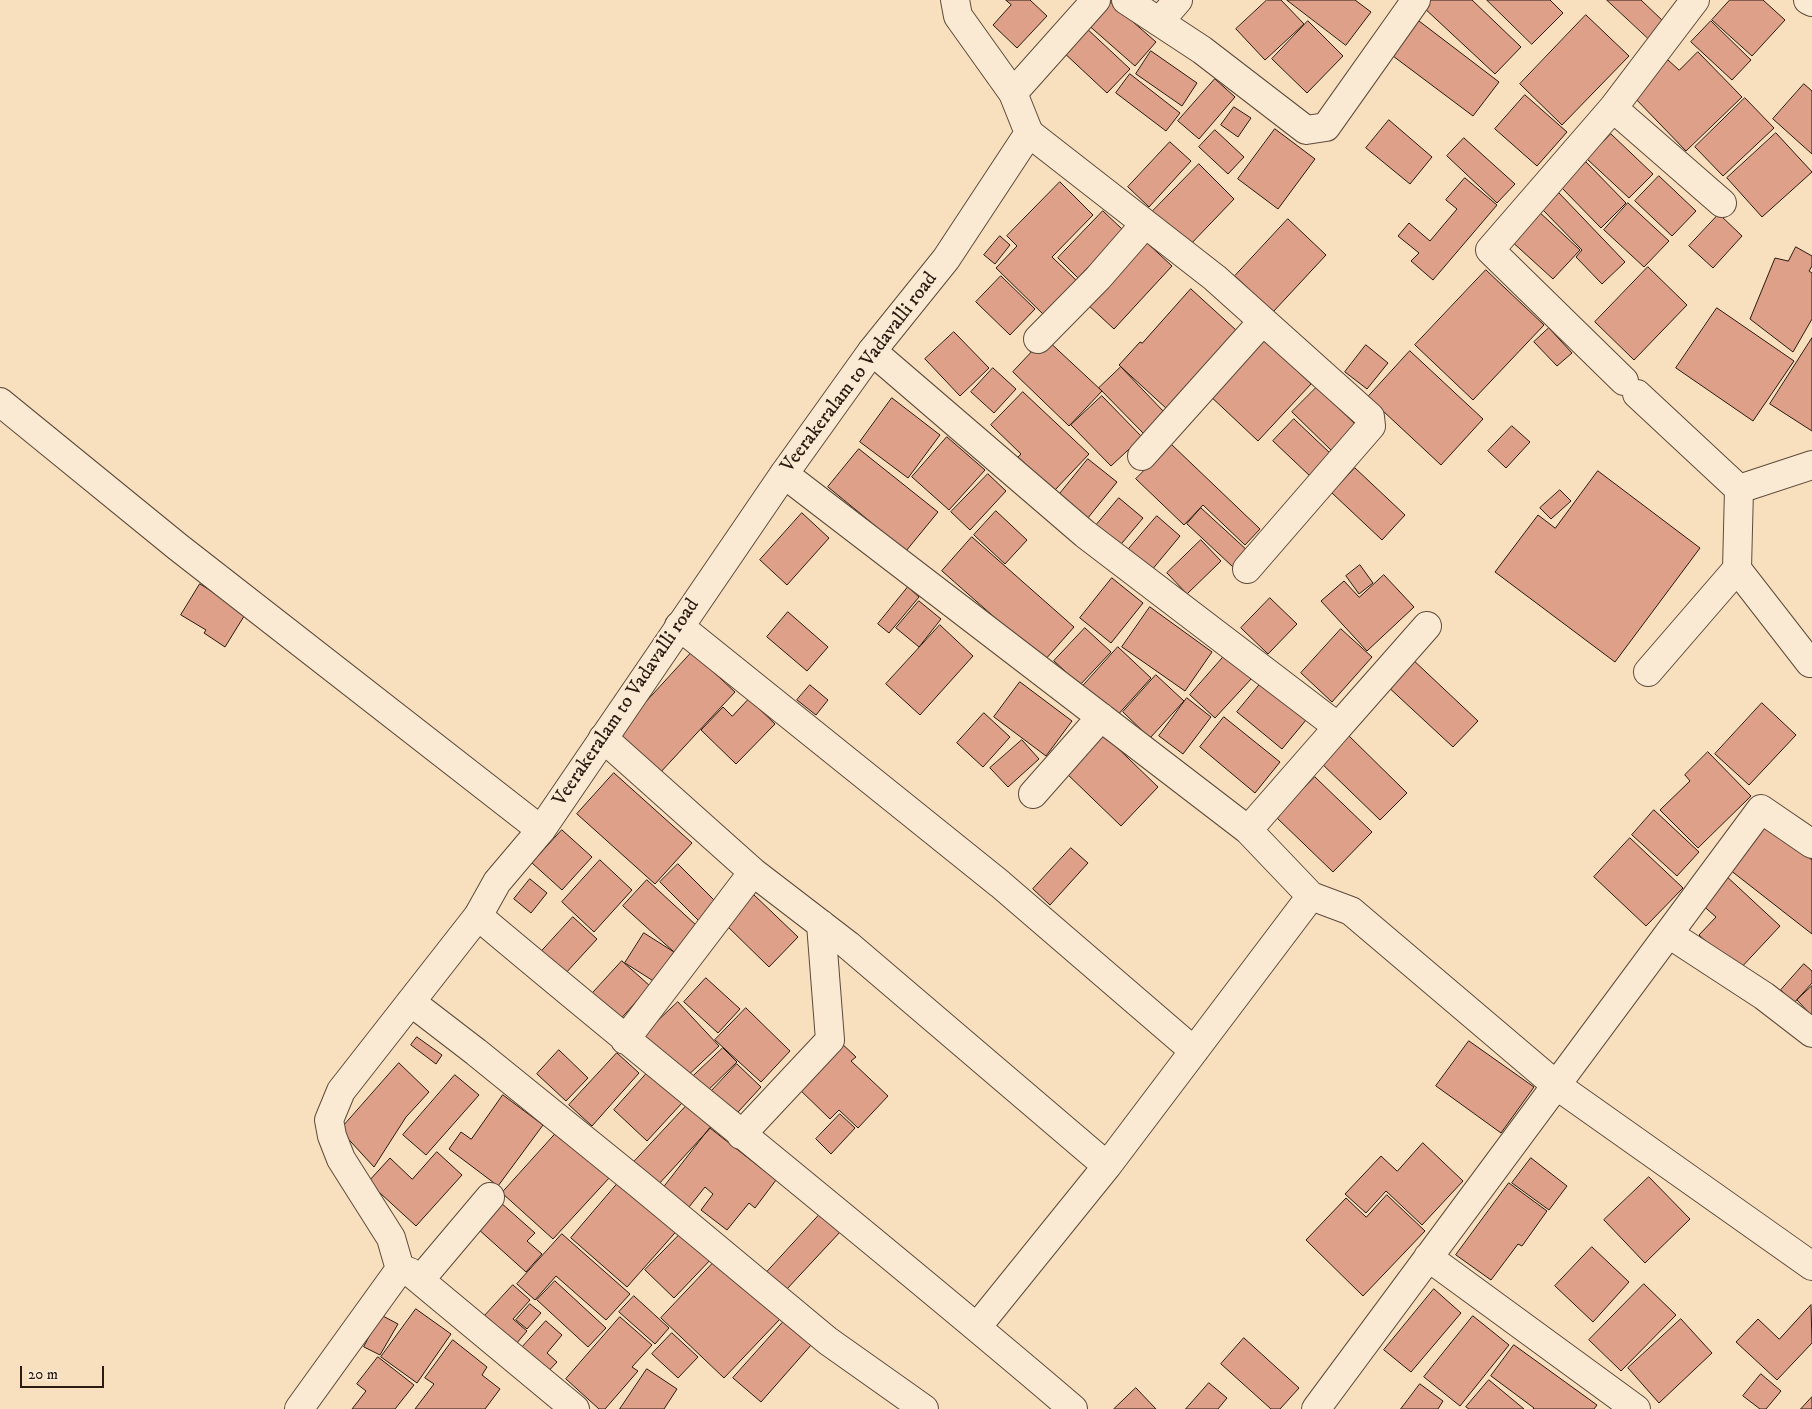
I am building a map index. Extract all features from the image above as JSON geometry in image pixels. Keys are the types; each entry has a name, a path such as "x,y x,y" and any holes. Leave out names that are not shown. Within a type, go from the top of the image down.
{"street":[{"path":"955,0 958,16 1012,93 1029,133 1215,278 1370,417 1371,426 1247,569"},
{"path":"1012,93 1096,0"},
{"path":"1126,0 1202,50 1306,130 1318,130 1326,127 1416,0"},
{"path":"1159,22 1178,0"},
{"path":"1695,0 1613,108 1490,250 1630,388 1739,489 1737,569 1810,663"},
{"path":"1808,0 1812,2"},
{"path":"1613,108 1722,203"},
{"name":"Veerakeralam to Vadavalli road","path":"410,1275 391,1238 341,1159 332,1136 329,1120 341,1091 478,916 497,882 541,830 784,474 872,351 946,259 1029,133"},
{"path":"1038,339 1098,278 1145,224"},
{"path":"1142,456 1262,322"},
{"path":"872,351 1085,534 1338,727"},
{"path":"0,402 178,547 541,830"},
{"path":"1739,489 1812,465"},
{"path":"784,474 1248,830 1311,896 1351,912 1556,1085 1812,1266"},
{"path":"1648,672 1737,569"},
{"path":"679,626 1000,884 1194,1051"},
{"path":"1248,830 1427,626"},
{"path":"1033,794 1102,717"},
{"path":"603,738 753,872 848,945 1106,1166"},
{"path":"1316,1409 1761,809 1812,844"},
{"path":"625,1040 753,872"},
{"path":"977,1327 1106,1166 1311,896"},
{"path":"478,916 625,1040 977,1327 1073,1409"},
{"path":"741,1135 830,1040 821,924"},
{"path":"1669,934 1764,996 1812,1033"},
{"path":"411,1002 639,1184 828,1341 924,1409"},
{"path":"299,1409 410,1275 490,1197"},
{"path":"1428,1257 1636,1409"},
{"path":"410,1275 575,1409"}],"building":[{"path":"1006,0 1030,0 1047,16 1017,48 993,25 1011,5"},
{"path":"1108,0 1156,42 1135,66 1086,23"},
{"path":"1267,0 1281,0 1304,24 1265,60 1236,29"},
{"path":"1287,0 1355,0 1371,12 1346,45"},
{"path":"1428,0 1472,0 1521,47 1495,74 1422,6"},
{"path":"1487,0 1550,0 1563,13 1532,44"},
{"path":"1607,0 1641,0 1664,22 1648,38"},
{"path":"1730,0 1763,0 1785,20 1752,56 1712,20"},
{"path":"1586,15 1629,56 1562,125 1520,84"},
{"path":"1308,21 1343,56 1307,93 1272,59"},
{"path":"1419,21 1499,82 1473,116 1393,56"},
{"path":"1711,21 1751,60 1732,80 1691,42"},
{"path":"1084,26 1130,69 1107,93 1061,50"},
{"path":"1151,51 1197,83 1182,106 1136,74"},
{"path":"1698,52 1742,97 1686,151 1632,95 1668,60 1679,70"},
{"path":"1130,74 1180,113 1166,131 1116,93"},
{"path":"1215,79 1235,97 1199,139 1178,121"},
{"path":"1804,84 1812,91 1812,154 1773,119"},
{"path":"1525,95 1567,132 1537,166 1495,129"},
{"path":"1745,98 1774,128 1723,176 1695,147"},
{"path":"1234,107 1251,118 1238,137 1221,125"},
{"path":"1389,120 1432,157 1410,184 1366,148"},
{"path":"1275,129 1315,159 1278,209 1238,179"},
{"path":"1215,130 1244,157 1228,174 1199,147"},
{"path":"1776,133 1812,172 1762,217 1727,178"},
{"path":"1611,134 1653,174 1629,198 1587,159"},
{"path":"1464,138 1515,184 1497,203 1447,156"},
{"path":"1170,142 1191,161 1149,207 1128,187"},
{"path":"1586,162 1626,203 1601,228 1561,187"},
{"path":"1199,164 1234,199 1187,248 1151,213"},
{"path":"1659,176 1696,211 1672,236 1635,201"},
{"path":"1465,178 1497,205 1433,280 1411,261 1419,253 1398,236 1409,223 1430,241 1457,209 1446,200"},
{"path":"1060,182 1093,215 1052,257 1078,282 1045,316 996,268 1017,246 1007,236"},
{"path":"1559,193 1625,262 1602,284 1576,257 1582,250 1542,209"},
{"path":"1628,203 1669,241 1644,267 1604,230"},
{"path":"1536,209 1580,250 1553,279 1509,239"},
{"path":"1103,211 1123,230 1078,278 1058,258"},
{"path":"1719,214 1742,236 1713,268 1689,246"},
{"path":"1288,219 1326,255 1273,312 1235,276"},
{"path":"1000,236 1010,245 995,264 984,255"},
{"path":"1145,241 1172,266 1114,329 1086,303"},
{"path":"1796,247 1812,256 1812,266 1809,271 1812,273 1812,319 1793,352 1750,319 1775,258 1788,261"},
{"path":"1648,267 1687,305 1634,360 1595,322"},
{"path":"1486,270 1544,325 1473,400 1415,345"},
{"path":"1001,276 1035,309 1010,335 976,302"},
{"path":"1191,289 1237,331 1167,409 1119,365 1140,342 1142,343"},
{"path":"1717,308 1794,361 1753,421 1676,368"},
{"path":"1549,328 1572,353 1557,366 1534,342"},
{"path":"954,332 989,368 960,396 925,359"},
{"path":"1261,336 1311,384 1258,441 1207,393"},
{"path":"1045,338 1102,391 1069,426 1013,372"},
{"path":"1812,338 1812,431 1770,404"},
{"path":"1366,345 1388,363 1367,389 1345,372"},
{"path":"1410,351 1483,419 1441,465 1368,397"},
{"path":"1121,367 1165,413 1144,434 1099,388"},
{"path":"993,368 1016,389 994,413 971,392"},
{"path":"1317,387 1358,427 1333,452 1292,412"},
{"path":"1023,392 1089,454 1054,491 1018,457 1021,454 991,425"},
{"path":"1102,396 1142,437 1111,466 1071,425"},
{"path":"892,398 940,435 908,478 860,442"},
{"path":"1294,419 1331,454 1311,477 1273,441"},
{"path":"1512,426 1530,442 1506,468 1488,451"},
{"path":"947,437 985,470 949,510 912,477"},
{"path":"1171,444 1260,529 1245,545 1203,505 1184,525 1136,479"},
{"path":"859,449 938,512 906,551 828,487"},
{"path":"1088,459 1117,482 1083,524 1054,501"},
{"path":"1355,468 1405,515 1382,540 1332,493"},
{"path":"1598,471 1700,548 1615,662 1495,572 1538,515 1555,528"},
{"path":"988,474 1006,491 970,530 951,512"},
{"path":"1560,490 1571,501 1551,519 1540,508"},
{"path":"1119,498 1143,518 1117,549 1093,529"},
{"path":"1201,508 1248,551 1233,567 1187,524"},
{"path":"996,511 1027,540 1005,564 974,535"},
{"path":"802,513 829,538 787,585 760,560"},
{"path":"1157,516 1180,536 1151,571 1127,551"},
{"path":"972,537 1074,627 1044,661 942,571"},
{"path":"1201,540 1221,561 1187,594 1167,573"},
{"path":"1360,565 1373,583 1359,594 1346,576"},
{"path":"1384,575 1414,607 1367,651 1321,601 1344,581 1359,597"},
{"path":"1112,578 1143,603 1111,643 1080,618"},
{"path":"200,584 246,613 225,647 204,633 206,630 181,615"},
{"path":"908,587 919,597 889,633 878,624"},
{"path":"1270,598 1297,624 1268,654 1241,628"},
{"path":"919,601 941,619 919,647 896,628"},
{"path":"1150,607 1212,652 1185,691 1122,647"},
{"path":"788,612 828,647 807,671 767,637"},
{"path":"940,625 973,656 920,715 886,684"},
{"path":"1085,628 1111,652 1080,685 1054,661"},
{"path":"1341,629 1372,657 1332,702 1301,673"},
{"path":"1118,647 1151,678 1115,718 1082,687"},
{"path":"692,652 735,692 658,775 616,735"},
{"path":"1226,654 1252,678 1215,718 1190,695"},
{"path":"1410,657 1478,721 1453,747 1385,684"},
{"path":"1156,675 1184,701 1150,738 1123,712"},
{"path":"1020,682 1072,721 1046,756 994,717"},
{"path":"1261,683 1306,720 1282,749 1237,712"},
{"path":"810,685 828,700 816,715 797,700"},
{"path":"1187,698 1211,717 1183,754 1159,736"},
{"path":"749,699 775,724 736,764 701,730 723,707 732,716"},
{"path":"1762,703 1796,735 1749,785 1715,754"},
{"path":"984,713 1010,737 983,767 957,743"},
{"path":"1224,717 1280,762 1255,793 1200,747"},
{"path":"1100,731 1158,787 1121,826 1063,770"},
{"path":"1344,731 1407,793 1380,820 1317,759"},
{"path":"1022,740 1039,759 1008,787 990,768"},
{"path":"1708,752 1751,796 1698,848 1660,810 1690,781 1685,775"},
{"path":"614,773 692,843 655,884 577,814"},
{"path":"1315,777 1372,832 1333,872 1276,817"},
{"path":"1654,810 1699,852 1677,876 1632,835"},
{"path":"1761,820 1812,860 1812,934 1725,866"},
{"path":"562,830 592,857 562,890 532,863"},
{"path":"1630,838 1683,888 1646,926 1594,877"},
{"path":"1071,848 1088,863 1050,905 1033,889"},
{"path":"600,860 632,890 594,932 562,902"},
{"path":"678,864 717,903 699,921 660,882"},
{"path":"1724,874 1780,926 1738,971 1699,935 1716,917 1699,902"},
{"path":"530,879 547,893 531,913 514,899"},
{"path":"647,880 697,926 674,952 623,906"},
{"path":"753,894 798,937 769,967 725,924"},
{"path":"573,917 597,939 564,975 540,953"},
{"path":"644,933 674,952 655,982 625,963"},
{"path":"622,961 650,986 618,1022 590,996"},
{"path":"1804,964 1812,971 1812,983 1794,1003 1781,990"},
{"path":"706,978 740,1009 718,1033 684,1002"},
{"path":"1812,986 1812,1016 1797,1000"},
{"path":"678,1002 719,1046 683,1080 642,1036"},
{"path":"746,1008 790,1051 761,1082 715,1040"},
{"path":"417,1037 442,1055 436,1064 411,1045"},
{"path":"838,1040 856,1057 851,1061 888,1096 858,1128 839,1110 830,1119 795,1085"},
{"path":"1469,1041 1534,1087 1501,1133 1436,1086"},
{"path":"723,1048 737,1062 700,1098 686,1083"},
{"path":"559,1050 588,1078 566,1101 537,1074"},
{"path":"617,1053 639,1073 592,1126 569,1105"},
{"path":"399,1063 429,1092 406,1117 374,1167 340,1130"},
{"path":"737,1064 761,1087 728,1123 703,1100"},
{"path":"648,1072 682,1103 647,1141 614,1110"},
{"path":"455,1075 479,1095 426,1155 403,1135"},
{"path":"503,1095 543,1125 498,1186 449,1149 461,1132 471,1139"},
{"path":"689,1103 713,1125 657,1186 633,1163"},
{"path":"840,1114 855,1128 831,1154 816,1139"},
{"path":"710,1128 776,1180 755,1208 749,1203 727,1230 701,1210 713,1194 705,1187 689,1207 664,1187"},
{"path":"558,1131 610,1177 553,1239 502,1193"},
{"path":"1423,1143 1463,1181 1422,1225 1386,1191 1366,1213 1345,1194 1381,1156 1397,1171"},
{"path":"437,1152 462,1175 416,1226 368,1182 390,1158 412,1179"},
{"path":"1531,1158 1567,1186 1549,1210 1512,1183"},
{"path":"1649,1177 1690,1219 1645,1263 1604,1220"},
{"path":"618,1183 681,1226 627,1287 571,1238"},
{"path":"1509,1183 1547,1211 1522,1246 1518,1244 1491,1280 1456,1255"},
{"path":"1387,1195 1425,1231 1363,1296 1306,1240 1346,1198 1366,1217"},
{"path":"500,1202 535,1233 527,1241 542,1254 526,1272 477,1228"},
{"path":"821,1213 841,1231 786,1290 767,1272"},
{"path":"686,1228 714,1256 674,1298 645,1270"},
{"path":"562,1234 630,1294 606,1320 556,1276 535,1300 517,1284"},
{"path":"1592,1247 1629,1282 1593,1322 1555,1286"},
{"path":"716,1260 780,1319 724,1378 661,1318"},
{"path":"555,1281 606,1328 588,1347 537,1300"},
{"path":"1644,1284 1676,1315 1621,1371 1589,1340"},
{"path":"513,1285 530,1300 513,1319 527,1331 510,1351 479,1322"},
{"path":"1434,1289 1461,1313 1411,1372 1384,1350"},
{"path":"634,1296 669,1328 655,1344 619,1312"},
{"path":"530,1304 541,1313 527,1329 516,1320"},
{"path":"1811,1305 1812,1343 1777,1380 1736,1342 1758,1319 1779,1339"},
{"path":"416,1309 451,1334 417,1383 381,1357"},
{"path":"381,1315 398,1324 380,1355 364,1347"},
{"path":"1473,1316 1509,1345 1460,1406 1424,1377"},
{"path":"620,1317 652,1345 632,1367 638,1371 605,1409 599,1409 566,1379"},
{"path":"1681,1319 1712,1353 1659,1403 1628,1368"},
{"path":"785,1320 812,1344 761,1402 733,1378"},
{"path":"546,1321 562,1335 547,1353 557,1362 543,1377 517,1353"},
{"path":"672,1333 698,1357 678,1378 652,1354"},
{"path":"1244,1338 1299,1388 1280,1409 1271,1409 1221,1364"},
{"path":"453,1340 487,1367 482,1375 500,1389 485,1409 415,1409 434,1384 425,1378"},
{"path":"1514,1345 1597,1405 1594,1409 1533,1409 1491,1376"},
{"path":"378,1357 414,1385 395,1409 352,1409 366,1391 357,1384"},
{"path":"647,1369 677,1389 664,1409 620,1409"},
{"path":"1761,1374 1781,1391 1766,1409 1760,1409 1743,1396"},
{"path":"1489,1380 1524,1409 1469,1409 1466,1407"},
{"path":"1209,1383 1227,1398 1218,1409 1186,1409"},
{"path":"1420,1384 1443,1401 1438,1409 1401,1409"},
{"path":"1136,1388 1156,1409 1114,1409"},
{"path":"1812,1397 1812,1409 1801,1409"}]}
